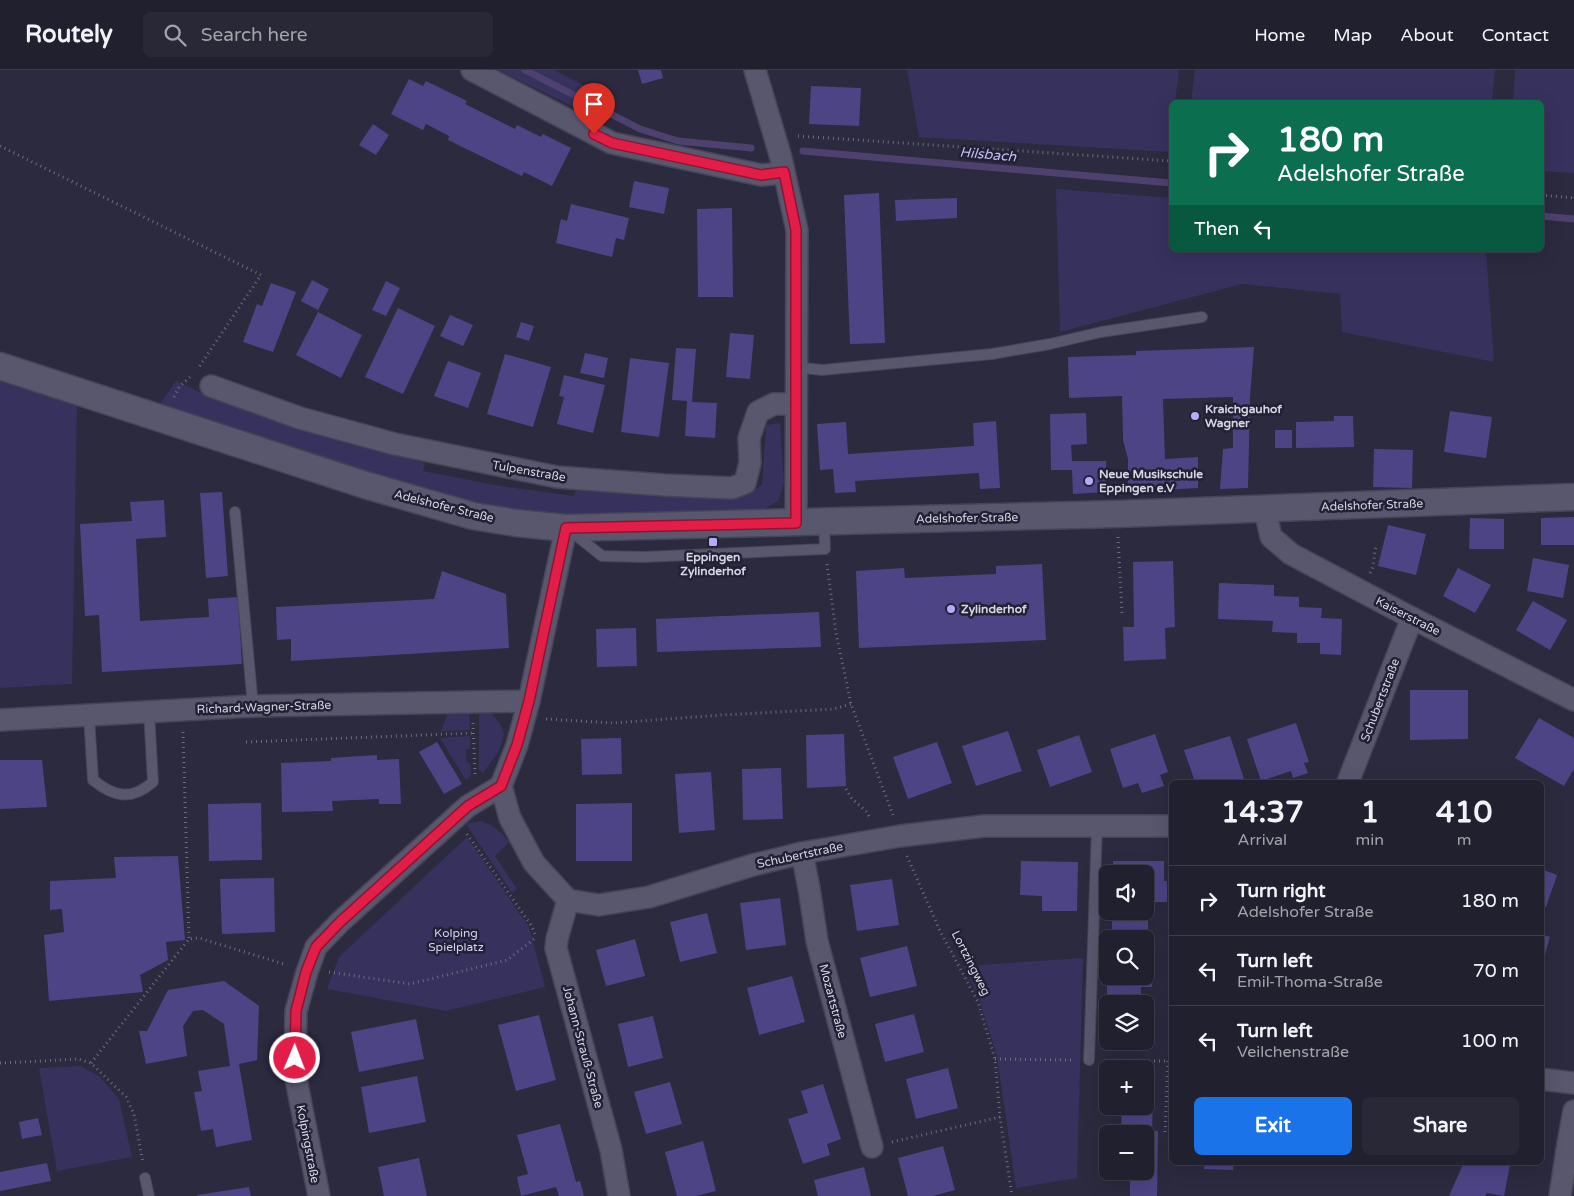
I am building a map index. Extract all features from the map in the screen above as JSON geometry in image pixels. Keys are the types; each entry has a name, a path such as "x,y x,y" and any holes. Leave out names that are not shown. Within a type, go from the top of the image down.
{"street":[{"path":"472,70 612,143 761,175 784,172"},
{"path":"755,70 784,172 796,230 796,523"},
{"name":"Adelshofer Straße","path":"0,366 365,485 473,516 566,528 1266,510 1574,497"},
{"name":"Tulpenstraße","path":"211,386 300,418 395,444 502,467 557,477 732,488 745,483 750,463 749,438 758,412 774,404 795,404"},
{"name":"Kaiserstraße","path":"1266,510 1271,536 1291,554 1574,700"},
{"path":"566,528 527,708 517,745 501,786 510,818 534,863 568,900"},
{"name":"Schubertstraße","path":"1349,780 1412,618"},
{"name":"Richard-Wagner-Straße","path":"0,720 253,706 472,702 527,708"},
{"name":"Kolpingstraße","path":"319,1196 295,1074 296,1011 306,972 316,947 340,922 468,806 501,786"},
{"name":"Schubertstraße","path":"568,900 599,905 649,897 754,864 802,853 900,836 984,826 1169,826"},
{"name":"Mozartstraße","path":"802,853 810,888 817,941 872,1147"},
{"name":"Johann-Strauß-Straße","path":"568,900 556,948 611,1150 619,1196"},
{"path":"1544,1079 1574,1083"},
{"path":"1560,1196 1574,1111"}],"lane":[{"path":"795,367 822,370 992,354 1050,344 1101,332 1202,317"},
{"path":"235,512 253,706"},
{"path":"566,528 602,556 644,557 825,549 824,522"},
{"path":"90,716 93,780 106,790 120,795 141,792 153,782 149,712"},
{"path":"1089,1060 1097,826"},
{"path":"145,1178 149,1196"}],"path":[{"path":"775,138 788,135 1169,161"},
{"path":"0,146 261,275 195,373 179,387 162,420"},
{"path":"1544,195 1574,198"},
{"path":"1117,514 1122,614"},
{"name":"Lortzingweg","path":"825,549 836,633 851,704 900,836 940,931 978,1002 995,1059 1000,1116 1012,1196"},
{"path":"472,702 475,774 501,786"},
{"path":"527,708 557,721 613,722 834,709 851,704"},
{"path":"92,1063 189,938 182,710"},
{"path":"246,742 474,733"},
{"path":"846,789 852,800 867,812 870,821"},
{"path":"327,980 330,972 410,984 507,960 536,937 531,925 456,817"},
{"path":"189,938 199,938 306,972"},
{"path":"0,1063 78,1059 92,1063 126,1097 134,1114 145,1178"},
{"path":"1165,1132 1168,1061"},
{"path":"872,1147 1000,1116"}],"green space":[{"path":"498,70 554,70 593,90 576,108"},
{"path":"907,70 1179,70 1175,100 1169,100 1169,152 919,137"},
{"path":"1195,70 1495,70 1492,100 1191,100"},
{"path":"1515,70 1574,70 1574,173 1544,171 1544,100 1513,100"},
{"path":"1056,189 1169,198 1169,252 1486,252 1494,362 1342,332 1340,294 1242,284 1060,332"},
{"path":"0,378 77,403 72,684 0,688"},
{"path":"176,381 206,395 267,418 330,438 425,463 423,471 500,486 574,496 577,487 672,497 740,498 762,485 766,425 780,423 784,483 778,501 757,513 563,515 475,503 372,474 160,404"},
{"path":"469,711 470,730 441,731 448,712"},
{"path":"479,711 492,714 501,725 504,735 499,751 483,773 479,770"},
{"path":"470,736 470,749 466,749 467,763 470,763 471,776 466,780 440,738"},
{"path":"481,821 497,829 509,842 495,856 517,889 512,893 466,824"},
{"name":"Kolping Spielplatz","path":"467,837 529,927 545,987 446,1011 327,989 339,957"},
{"path":"1083,958 1077,1178 1016,1188 997,1056 979,998 964,966"},
{"path":"80,1066 99,1076 119,1099 132,1157 57,1171 39,1068"}],"building":[{"path":"638,70 661,70 663,78 642,84"},
{"path":"409,79 423,86 426,81 467,101 465,104 515,129 517,125 541,137 543,134 571,148 552,186 524,172 522,176 448,140 449,136 426,124 423,130 391,114"},
{"path":"811,86 861,88 859,126 809,124"},
{"path":"373,124 389,135 376,155 359,145"},
{"path":"634,181 669,188 664,214 629,207"},
{"path":"879,193 885,343 850,344 844,195"},
{"path":"957,198 957,218 896,221 895,200"},
{"path":"571,204 629,218 624,240 616,238 612,257 556,243 561,219 567,221"},
{"path":"732,208 733,297 698,297 697,209"},
{"path":"312,280 329,289 318,310 301,301"},
{"path":"386,281 400,288 386,316 372,310"},
{"path":"271,283 296,292 273,352 243,342 257,304 262,306"},
{"path":"398,308 435,326 403,394 365,377"},
{"path":"318,312 362,335 341,378 296,355"},
{"path":"450,315 473,325 463,346 440,336"},
{"path":"521,322 534,326 529,341 516,337"},
{"path":"730,333 754,335 750,379 726,377"},
{"name":"Kraichgauhof Wagner","path":"1254,347 1250,397 1248,488 1220,489 1223,449 1233,448 1233,397 1163,399 1165,459 1198,457 1198,488 1140,491 1128,491 1128,459 1123,440 1122,396 1069,398 1068,357 1136,355 1136,351"},
{"path":"676,348 696,349 692,402 717,403 715,438 685,436 687,401 672,400"},
{"path":"585,353 608,358 604,378 580,373"},
{"path":"505,354 551,367 533,427 487,414"},
{"path":"630,358 669,363 659,437 621,432"},
{"path":"448,361 481,373 468,408 434,396"},
{"path":"564,375 605,385 593,433 557,424 564,397 559,396"},
{"path":"1261,406 1268,406 1267,414 1260,413"},
{"path":"1450,411 1492,417 1486,458 1444,452"},
{"path":"1086,413 1087,444 1071,445 1072,461 1106,461 1107,492 1073,494 1072,470 1051,470 1050,414"},
{"path":"1334,416 1353,416 1354,447 1296,448 1296,422 1334,421"},
{"path":"996,421 1000,488 980,489 979,473 855,481 856,492 835,493 833,469 820,470 817,424 846,422 848,454 974,446 973,423"},
{"path":"1275,430 1292,430 1292,448 1275,448"},
{"path":"1374,449 1413,450 1412,488 1373,487"},
{"path":"222,492 228,576 206,578 200,493"},
{"path":"164,500 166,537 136,539 140,621 209,617 208,599 238,597 242,664 102,672 99,615 85,616 80,524 132,521 130,502"},
{"path":"1574,517 1574,545 1541,545 1541,518"},
{"path":"1470,518 1504,519 1504,549 1469,549"},
{"path":"1388,525 1426,534 1416,575 1378,566"},
{"path":"1533,558 1569,565 1563,598 1527,591"},
{"path":"1173,561 1175,627 1165,628 1166,659 1124,661 1123,627 1134,627 1133,562"},
{"name":"Zylinderhof","path":"1042,564 1046,640 859,648 856,571 904,568 905,578 996,574 996,566"},
{"path":"1458,568 1491,585 1475,613 1443,596"},
{"path":"442,571 506,594 509,648 291,661 291,639 277,640 276,607 434,599"},
{"path":"1219,583 1274,585 1274,596 1299,597 1299,607 1322,608 1321,618 1342,619 1341,655 1320,654 1320,643 1297,643 1297,633 1272,632 1273,621 1218,619"},
{"path":"1533,601 1567,620 1550,650 1516,630"},
{"path":"819,612 821,647 657,652 656,619"},
{"path":"636,628 637,666 597,667 596,629"},
{"path":"1410,690 1468,690 1468,739 1410,740"},
{"path":"1539,718 1574,738 1574,769 1564,786 1515,758"},
{"path":"1296,723 1309,762 1304,763 1308,773 1293,778 1291,771 1261,780 1247,739"},
{"path":"1008,731 1022,771 976,786 962,746"},
{"path":"844,734 846,786 807,788 806,735"},
{"path":"1155,734 1168,772 1160,775 1164,786 1142,793 1138,783 1123,788 1110,749"},
{"path":"1079,735 1092,772 1050,787 1037,750"},
{"path":"1230,736 1244,780 1194,780 1184,750"},
{"path":"621,738 622,774 582,775 581,739"},
{"path":"437,742 462,784 444,794 419,752"},
{"path":"937,742 952,783 908,799 893,757"},
{"path":"377,755 377,760 399,759 401,804 379,804 379,799 332,801 333,811 282,812 281,763 331,761 331,758"},
{"path":"0,760 42,760 47,807 0,809"},
{"path":"781,768 783,819 743,820 742,769"},
{"path":"711,772 715,830 679,833 675,774"},
{"path":"261,803 262,860 209,861 208,804"},
{"path":"632,803 632,861 576,861 576,804"},
{"path":"178,856 185,940 166,942 168,960 140,975 143,992 49,1001 44,935 64,932 62,909 50,910 50,881 116,878 114,857"},
{"path":"1021,861 1078,862 1077,911 1042,911 1042,896 1020,895"},
{"path":"1113,861 1164,861 1164,881 1167,881 1167,902 1154,902 1154,865 1113,865"},
{"path":"1544,870 1557,875 1546,907 1544,906"},
{"path":"274,878 275,932 222,934 220,879"},
{"path":"892,879 899,925 857,931 850,885"},
{"path":"780,898 786,945 746,950 740,903"},
{"path":"707,913 717,953 680,962 670,922"},
{"path":"1112,920 1148,920 1148,930 1112,930"},
{"path":"1544,935 1550,937 1544,958"},
{"path":"635,939 645,976 606,986 596,950"},
{"path":"907,946 917,986 870,997 860,958"},
{"path":"792,976 805,1022 759,1035 747,988"},
{"path":"224,981 259,1006 257,1060 239,1064 252,1140 216,1147 213,1129 201,1131 194,1092 202,1091 198,1071 230,1066 224,1024 203,1010 193,1011 183,1026 187,1056 146,1064 139,1031 147,1031 168,990"},
{"path":"1107,985 1152,985 1152,987 1141,987 1141,995 1107,995"},
{"path":"914,1014 924,1052 885,1062 875,1024"},
{"path":"539,1015 556,1080 516,1091 498,1025"},
{"path":"653,1016 663,1058 628,1067 618,1024"},
{"path":"416,1019 424,1059 359,1072 351,1032"},
{"path":"1102,1050 1136,1050 1136,1051"},
{"path":"948,1068 958,1108 916,1119 906,1079"},
{"path":"417,1076 426,1122 369,1133 361,1087"},
{"path":"670,1082 682,1124 646,1134 634,1092"},
{"path":"823,1084 841,1139 827,1144 830,1155 803,1164 788,1119 808,1113 801,1091"},
{"path":"1122,1115 1152,1115 1152,1125 1121,1125"},
{"path":"38,1118 42,1135 22,1139 19,1122"},
{"path":"560,1124 576,1182 580,1181 584,1196 559,1196 556,1187 521,1196 517,1177 528,1174 517,1135"},
{"path":"1154,1131 1158,1131 1157,1196 1130,1196 1130,1180 1154,1180"},
{"path":"703,1141 716,1191 696,1196 677,1196 665,1152"},
{"path":"943,1146 955,1190 933,1196 908,1196 898,1158"},
{"path":"419,1158 427,1196 384,1196 378,1167"},
{"path":"47,1163 51,1181 0,1191 0,1172"},
{"path":"1205,1165 1234,1165 1233,1170 1204,1169"},
{"path":"1463,1165 1510,1165 1504,1196 1487,1193 1485,1196 1449,1196"},
{"path":"864,1167 871,1196 818,1196 814,1180"},
{"path":"249,1187 251,1196 197,1196 197,1195"}],"waterway":[{"name":"Hilsbach","path":"525,70 640,129 678,141 751,148"},
{"name":"Hilsbach","path":"803,151 1169,183"},
{"name":"Hilsbach","path":"1544,216 1574,219"}],"place":[{"name":"Kraichgauhof Wagner","path":"1195,416"},
{"name":"Neue Musikschule Eppingen e.V","path":"1089,481"},
{"name":"Eppingen Zylinderhof","path":"713,542"},
{"name":"Zylinderhof","path":"951,609"}],"route":[{"path":"295,1058 296,1011 306,972 316,947 340,922 468,806 501,786 517,745 529,701 566,528 796,523 796,230 784,172 761,175 612,143 594,134"}]}
